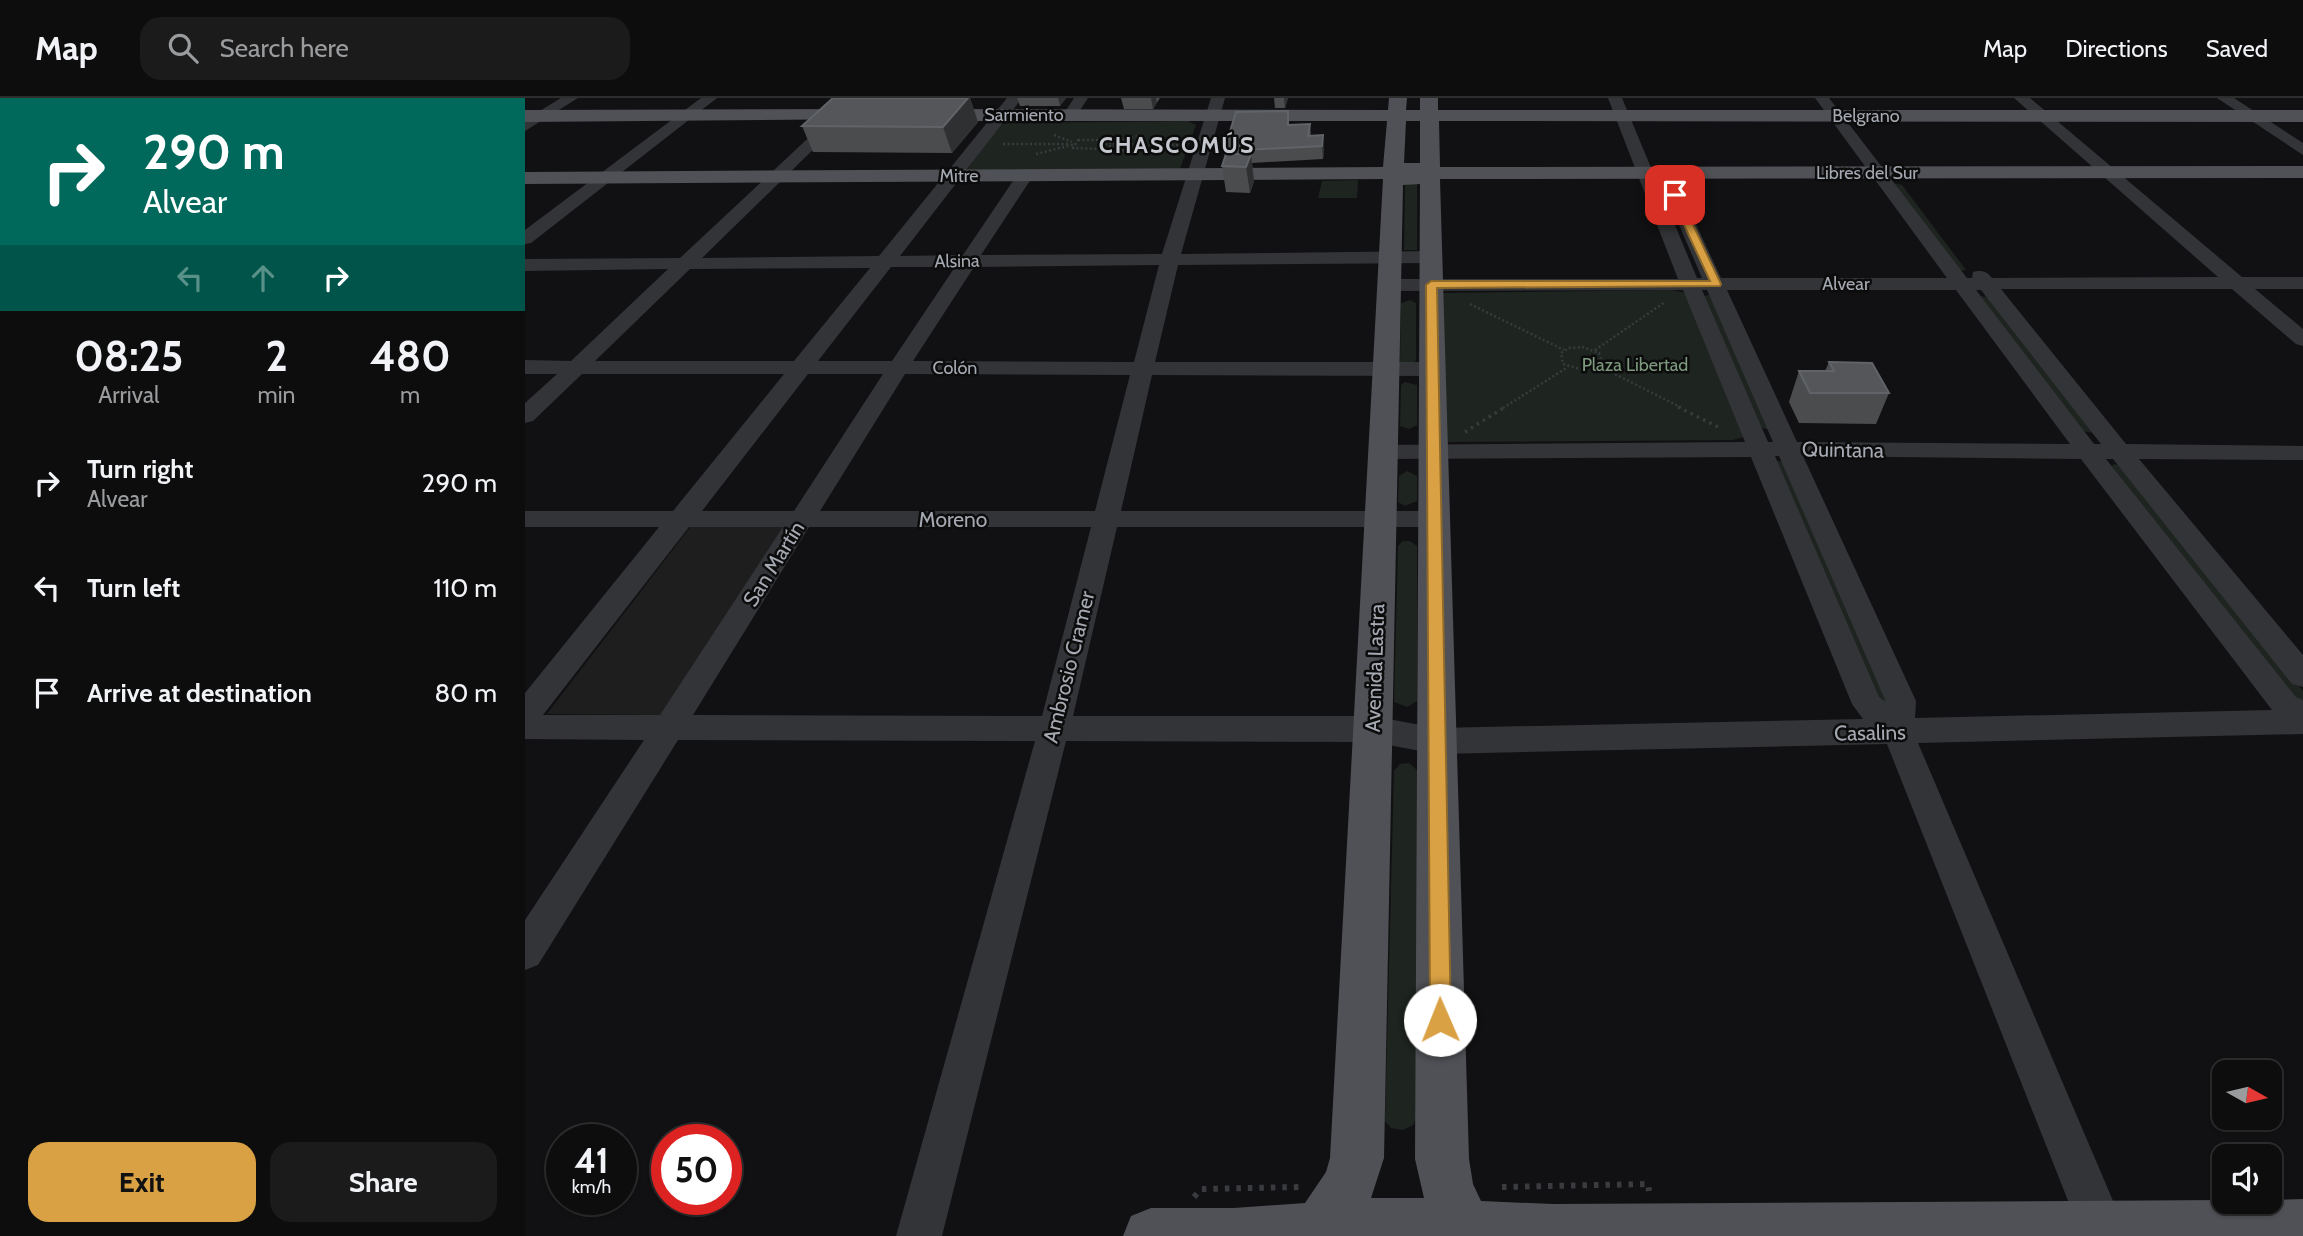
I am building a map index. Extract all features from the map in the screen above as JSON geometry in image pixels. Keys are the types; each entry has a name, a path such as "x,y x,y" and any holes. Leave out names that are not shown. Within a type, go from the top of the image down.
{"main road":[{"name":"Sarmiento","path":"912,115 1008,106 1070,115 1216,107 1413,107"},
{"path":"1413,107 1430,173 1442,1159 1447,1188 1465,1228"},
{"name":"Belgrano","path":"1413,107 1838,107 2303,116"},
{"name":"Avenida Lastra","path":"1321,1228 1349,1186 1357,1158 1393,173 1413,107"},
{"path":"534,116 885,115"},
{"name":"Libres del Sur","path":"1393,173 1398,177 1410,179 1424,177 1430,173 2303,172"},
{"name":"Mitre","path":"525,178 1393,173"},
{"path":"1151,1236 1234,1236 1391,1224 1556,1234 2104,1233 2303,1227"}],"street":[{"path":"525,126 534,116 571,98"},
{"path":"525,239 710,98"},
{"path":"525,416 859,98"},
{"path":"1070,115 1081,98"},
{"path":"2021,98 2047,110 2235,283 2303,341"},
{"path":"2224,98 2303,140"},
{"path":"2239,98 2303,150"},
{"path":"525,715 1008,106"},
{"name":"Ambrosio Cramer","path":"919,1236 1054,727 1170,259 1216,107"},
{"path":"1627,107 1654,173 1692,284 1867,704 1898,732 2104,1233"},
{"path":"1838,107 1888,173 1961,284 2088,452 2285,705 2303,714"},
{"path":"2117,172 2303,319"},
{"path":"1654,173 1716,284 1901,701 1898,732"},
{"path":"1888,173 1986,283 2303,676"},
{"name":"San Martín","path":"525,952 1025,176"},
{"name":"Alsina","path":"525,265 1170,259 1389,271"},
{"path":"1389,271 1431,271"},
{"name":"Alvear","path":"1389,271 1692,284 2303,283"},
{"name":"Colón","path":"525,367 1432,369"},
{"name":"Quintana","path":"1383,452 1790,449 2303,453"},
{"name":"Moreno","path":"525,519 1434,519"},
{"name":"Casalins","path":"525,727 1372,729 1437,741 2303,722"}],"path":[{"path":"1079,140 1107,140 1105,144 1102,149 1073,149 1079,140"},
{"path":"978,145 1076,144"},
{"path":"1105,144 1205,145"},
{"path":"1431,271 1565,350"},
{"path":"1692,284 1595,350 1575,347 1565,350 1560,357 1568,367 1581,370 1599,366 1762,450"},
{"path":"1595,350 1603,360 1599,366"},
{"path":"1434,452 1568,367"}],"shaded area":[{"path":"691,526 789,527 663,715 547,714"}],"green space":[{"path":"1188,121 1196,125 1180,169 967,170 1000,125 1006,123"},
{"path":"1358,180 1357,198 1318,198 1322,181"},
{"path":"1417,182 1417,250 1404,250 1405,183"},
{"path":"1893,183 1902,185 1966,270 1960,271"},
{"name":"Plaza Libertad","path":"1672,290 1686,293 1744,437 1733,440 1444,442 1441,293"},
{"path":"1704,296 1713,296 1769,430 1760,427"},
{"path":"1980,296 1987,297 2094,433 2082,431"},
{"path":"1410,300 1416,303 1416,361 1406,364 1400,362 1401,303"},
{"path":"1405,382 1417,385 1417,425 1409,429 1400,426 1401,385"},
{"path":"1776,461 1783,461 1889,703 1880,703"},
{"path":"2115,464 2125,468 2303,691 2303,702 2299,701 2111,466"},
{"path":"1407,471 1417,476 1417,501 1405,506 1398,502 1399,476"},
{"path":"1403,541 1410,541 1417,546 1417,701 1407,707 1394,702 1398,546"},
{"path":"1409,763 1418,771 1416,1119 1413,1125 1403,1130 1391,1128 1385,1121 1394,771 1400,764"}],"building":[{"path":"833,98 968,98 943,127 802,126"},
{"path":"1288,111 1288,125 1310,124 1308,136 1323,135 1322,146 1224,151 1236,112"},
{"path":"1226,154 1251,154 1246,167 1222,166"},
{"path":"1829,362 1872,363 1889,393 1810,393 1799,371 1834,371"}],"district":[{"name":"CHASCOMÚS","path":"1177,145"}],"route":[{"path":"1440,1020 1431,285 1716,284 1675,195"}]}
